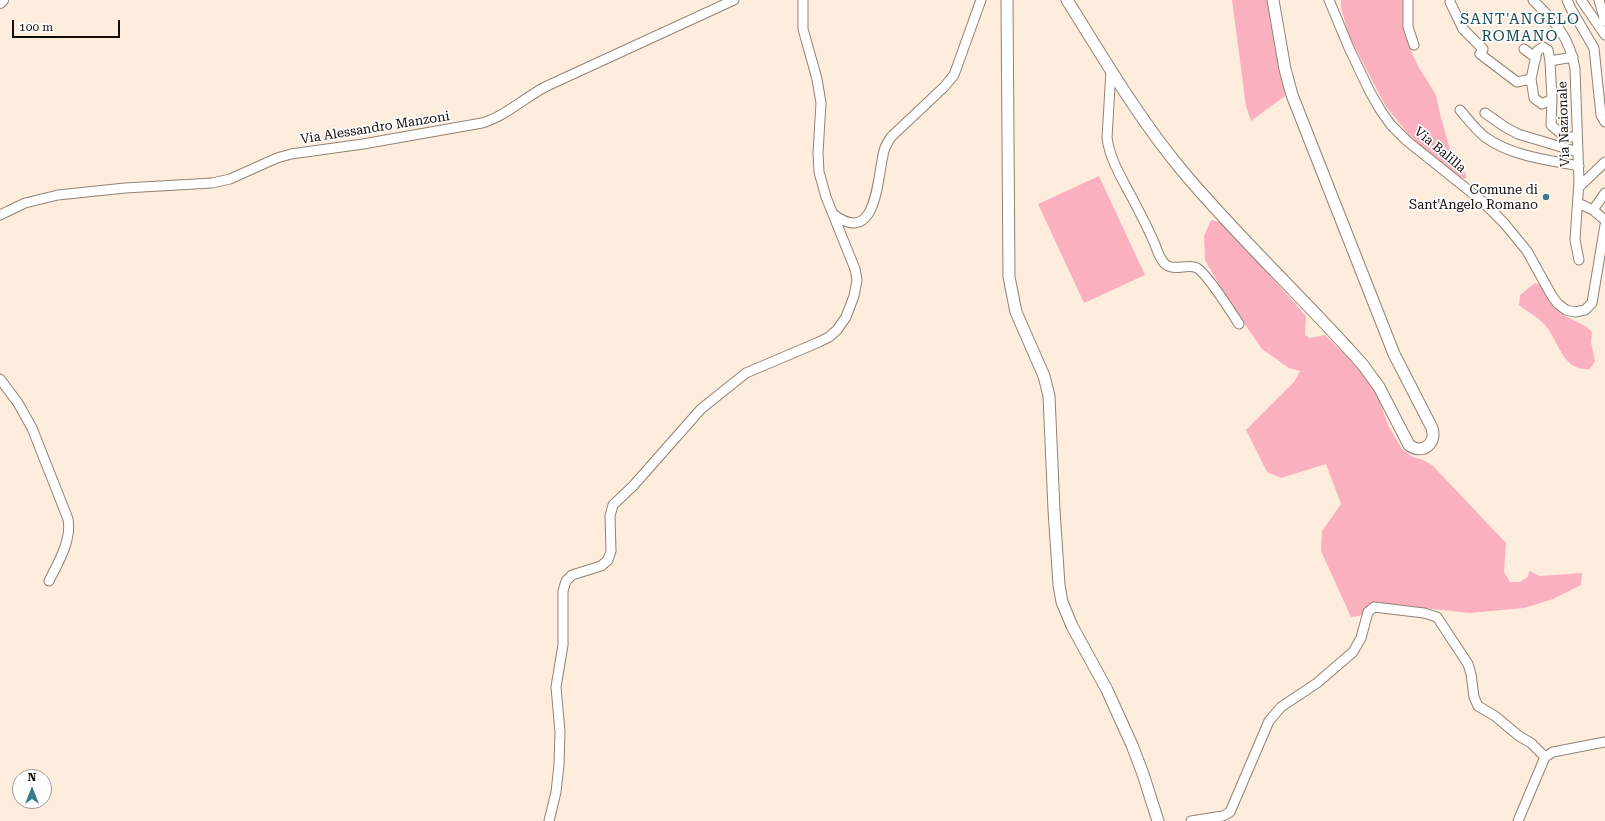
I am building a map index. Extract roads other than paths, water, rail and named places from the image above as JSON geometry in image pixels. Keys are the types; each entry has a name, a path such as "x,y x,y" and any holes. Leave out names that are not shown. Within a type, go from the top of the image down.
{"street":[{"name":"Via Alessandro Manzoni","path":"0,215 25,203 53,196 125,188 212,184 230,179 291,154 363,144 482,123 500,116 547,86 734,0"},
{"path":"549,821 557,784 560,758 560,728 556,691 563,637 564,584 572,575 601,566 608,560 611,551 610,516 613,505 633,486 704,406 746,372 825,340 840,326 849,310 854,296 856,275 852,259 833,214 819,172 818,153 821,103 817,79 803,29 803,0"},
{"path":"833,214 841,220 851,222 859,222 868,215 878,186 883,153 886,144 893,135 944,87 954,75 981,0"},
{"path":"1007,0 1009,277 1016,312 1044,376 1049,396 1054,510 1061,595 1072,626 1106,690 1134,750 1158,821"},
{"path":"1067,0 1123,90 1186,175 1207,200 1367,370 1382,392 1409,445 1418,449 1426,448 1432,442 1434,435 1432,428 1394,354 1292,95 1273,0"},
{"name":"Via Balilla","path":"1329,0 1349,48 1385,117 1407,141 1478,198 1504,223 1529,255 1555,301 1566,310 1582,312 1592,303 1605,225"},
{"path":"1408,0 1408,27 1414,45"},
{"name":"Via Nazionale","path":"1532,0 1560,30 1568,42 1573,57 1575,69 1579,166 1575,240 1579,260"},
{"path":"1567,0 1594,48 1601,115 1605,122"},
{"path":"1581,0 1605,35"},
{"path":"1599,0 1605,21"},
{"path":"1450,2 1463,29 1483,49 1480,54 1517,82 1531,79"},
{"path":"1552,99 1542,104 1534,98 1531,79 1537,51 1543,47 1548,50 1550,61 1552,99 1551,125 1565,137 1578,137"},
{"path":"1524,49 1536,58"},
{"path":"1550,61 1573,57"},
{"path":"1111,70 1106,138 1108,149 1113,163 1154,241 1160,259 1167,266 1189,266 1198,268 1212,285 1239,324"},
{"path":"1460,110 1481,133 1496,144 1529,155 1579,166"},
{"path":"1485,113 1518,134 1578,152"},
{"path":"1579,187 1605,162"},
{"path":"1593,210 1605,192"},
{"path":"1578,203 1593,210 1605,220"},
{"path":"0,379 22,408 32,428 68,519 68,531 65,544 49,582"},
{"path":"1191,821 1223,816 1230,812 1269,720 1282,707 1317,683 1352,652 1361,638 1368,612 1374,607 1424,613 1437,617 1468,664 1474,697 1477,705 1483,710 1492,714 1531,743 1545,757"},
{"path":"1518,821 1545,757 1553,752 1605,742"}],"place":[{"name":"Comune di Sant'Angelo Romano","path":"1546,197"}],"district":[{"name":"SANT'ANGELO ROMANO","path":"1520,28"}]}
